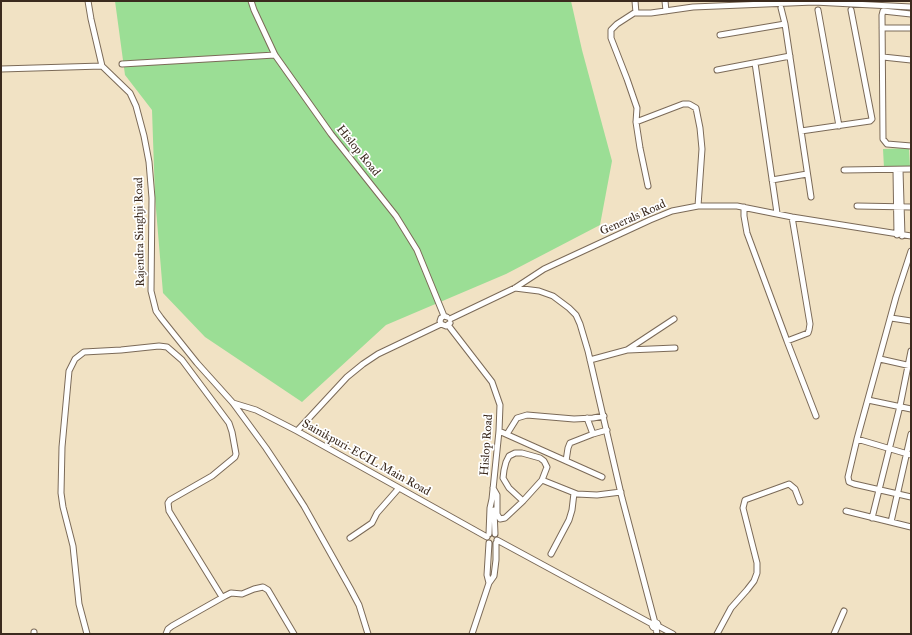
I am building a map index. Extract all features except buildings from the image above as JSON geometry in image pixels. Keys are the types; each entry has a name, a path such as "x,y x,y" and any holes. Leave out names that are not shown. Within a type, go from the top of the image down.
{"street":[{"path":"1,68 102,66 88,1"},
{"name":"Hislop Road","path":"251,1 275,55 332,134 396,216 417,250 444,316"},
{"path":"635,1 636,13"},
{"path":"665,1 666,11"},
{"path":"695,1 696,7"},
{"path":"648,186 636,122 636,108 627,79 610,35 613,27 636,13 666,11 724,3 814,1 911,7"},
{"path":"781,8 785,24 811,197"},
{"path":"818,10 839,126"},
{"path":"801,131 870,121 872,117 851,10"},
{"path":"911,14 883,12 882,28 883,139 887,144 911,146"},
{"path":"720,35 785,24"},
{"path":"882,28 911,28"},
{"path":"122,64 275,55"},
{"path":"717,70 790,56"},
{"path":"883,57 911,60"},
{"path":"754,63 777,213"},
{"name":"Rajendra Singhji Road","path":"102,66 130,93 136,106 144,136 149,162 152,198 151,291 156,310 188,352 233,402 266,448 304,506 359,605 368,634"},
{"path":"636,122 683,104 690,104 696,108 702,149 698,206"},
{"path":"844,170 911,170"},
{"path":"898,170 896,206 899,235"},
{"path":"898,170 902,207 899,235"},
{"path":"772,180 807,174"},
{"name":"Generals Road","path":"450,319 515,288 544,269 651,219 672,211 698,206 744,207 792,217 911,236"},
{"path":"857,206 911,207"},
{"path":"744,207 747,233 816,416"},
{"path":"787,341 808,333 810,330 792,217"},
{"path":"911,251 856,439 848,481 854,484 911,497"},
{"path":"515,288 546,293 553,296 569,308 580,324 657,634"},
{"path":"297,432 356,369 378,354 441,324 445,326 448,325 450,319 444,316 440,320 441,324"},
{"path":"891,318 911,321"},
{"path":"627,350 674,319"},
{"name":"Hislop Road","path":"448,325 492,382 500,405 499,431 490,508 490,535"},
{"path":"87,634 79,604 73,546 61,493 62,447 69,371 75,359 84,352 159,346 167,347 182,360 229,422 236,454 235,457 212,476 170,500 168,504 169,511 222,598"},
{"path":"590,360 627,350 675,348"},
{"path":"872,518 888,448 910,366 911,351"},
{"path":"880,359 910,366"},
{"path":"868,400 911,409"},
{"name":"Sainikpuri-ECIL Main Road","path":"233,402 256,410 399,488 490,535"},
{"path":"507,434 516,418 527,415 560,418 587,418 604,416"},
{"path":"587,418 593,434"},
{"path":"566,460 570,443 607,430"},
{"path":"499,431 602,477"},
{"path":"891,522 909,454 911,434"},
{"path":"856,439 909,454"},
{"path":"493,487 497,495 497,514 500,519 505,518 523,501 542,480 547,467 544,460 522,453 515,453 510,456 502,476 510,488 523,501"},
{"path":"542,480 574,493 597,495 621,492"},
{"path":"717,634 731,608 754,581 757,573 757,562 743,508 744,500 789,484 795,488 800,502"},
{"path":"350,538 372,523 377,513 399,488"},
{"path":"551,554 569,520 574,493"},
{"path":"846,511 911,526"},
{"path":"472,634 489,583 494,576 497,537 490,535 487,540 489,543 487,575 489,583"},
{"path":"489,543 492,544 496,542 673,634"},
{"path":"166,634 172,626 231,593 242,594 259,587 266,588 270,593 293,633"},
{"path":"834,634 844,611"}],"green space":[{"path":"115,1 571,1 582,50 612,161 600,225 506,274 386,325 302,402 205,337 163,293 155,197 152,110 125,75"},
{"path":"909,148 910,167 884,168 883,149"}]}
